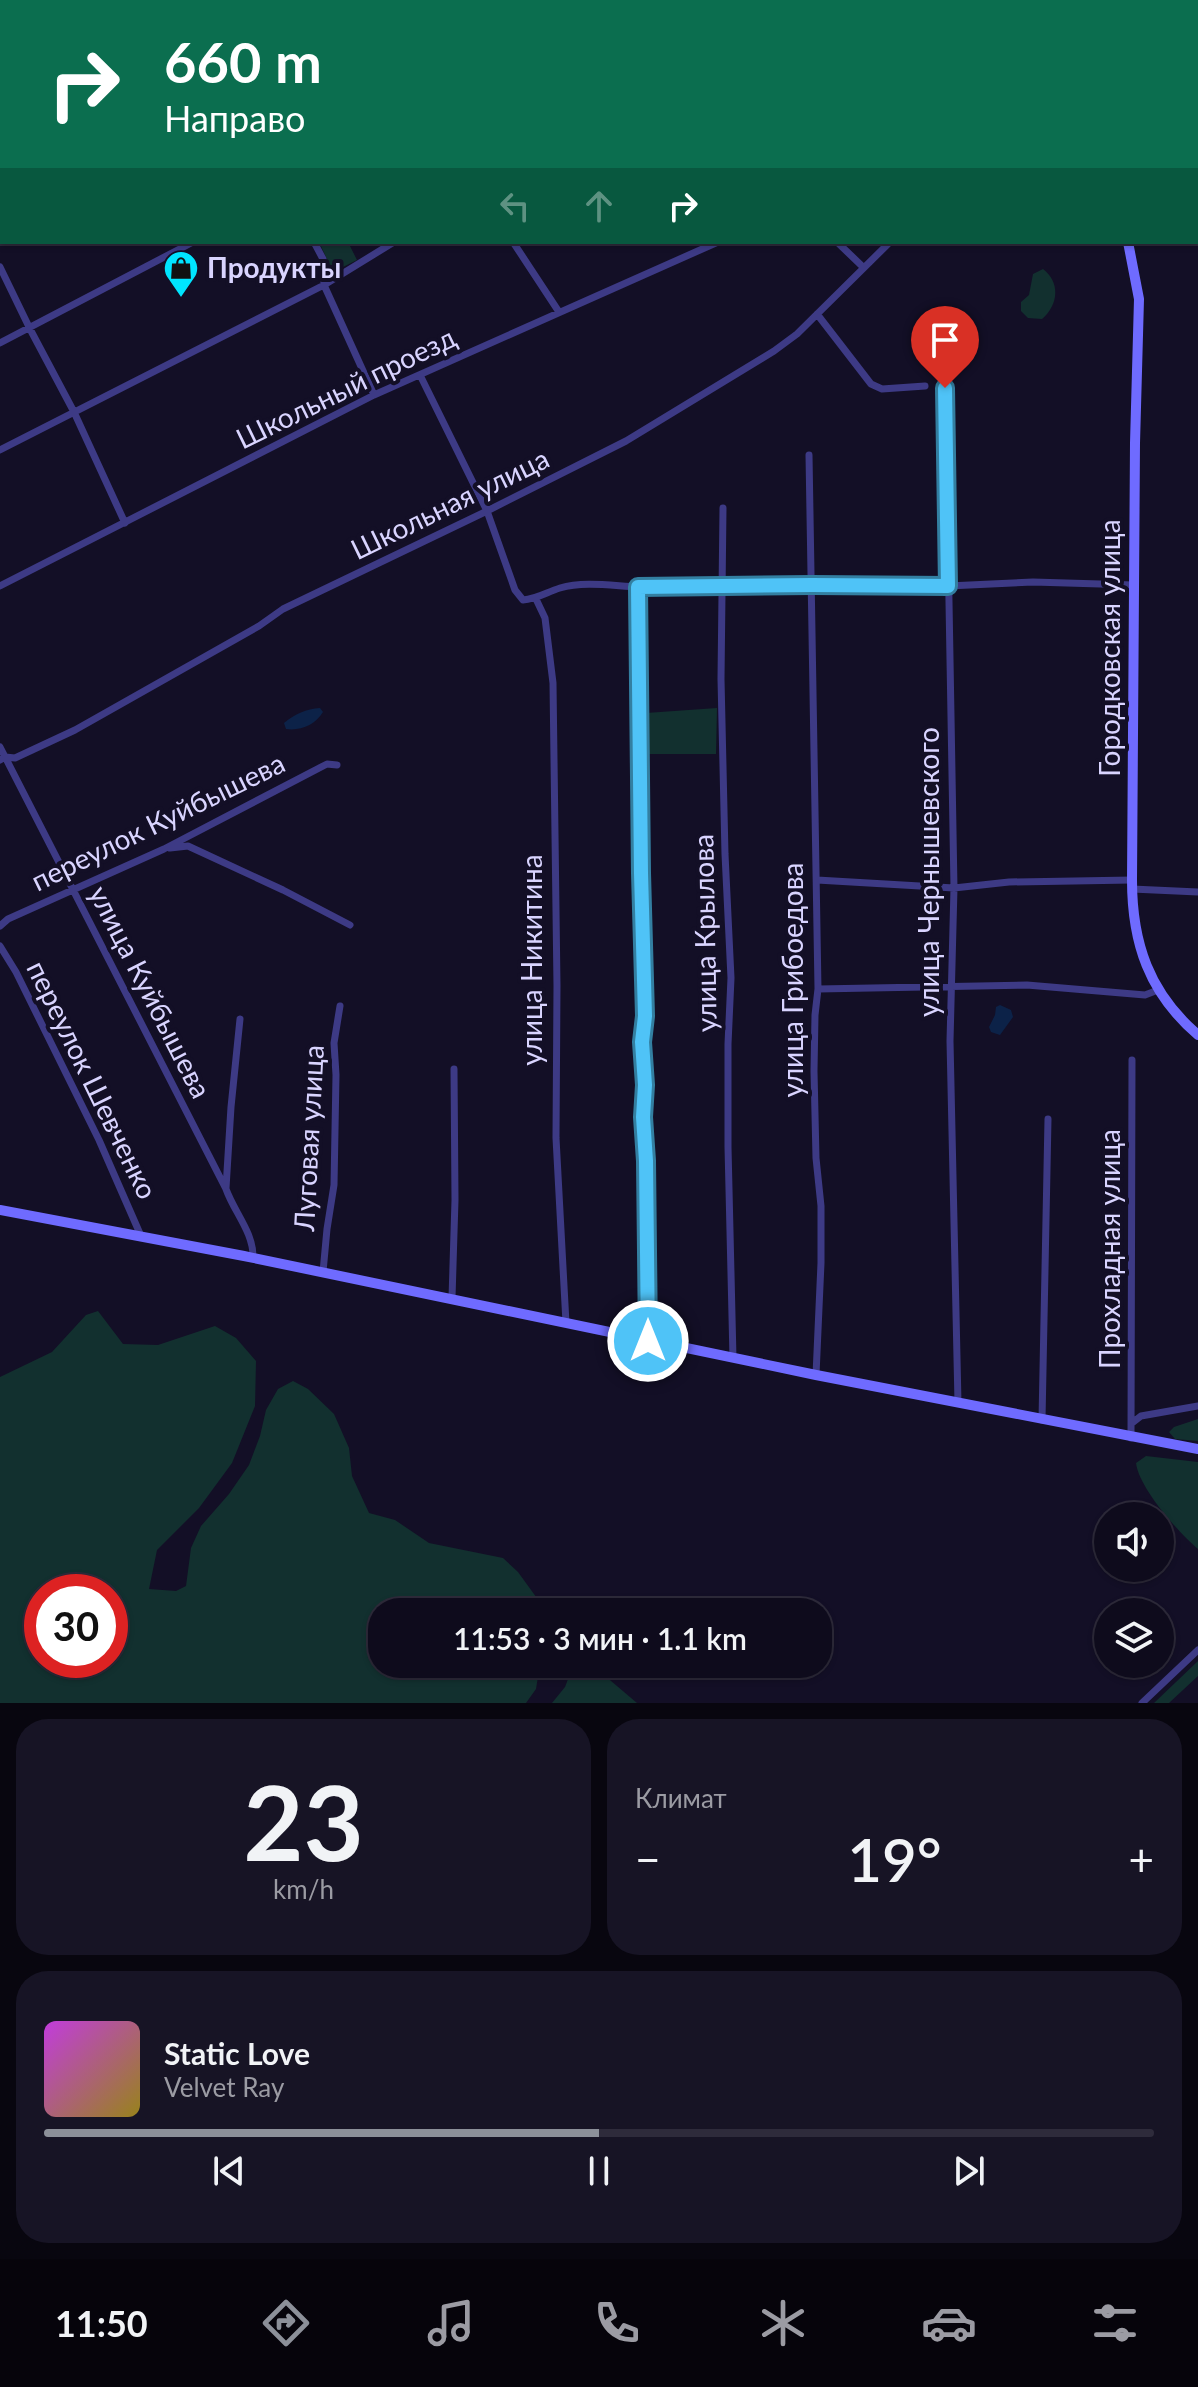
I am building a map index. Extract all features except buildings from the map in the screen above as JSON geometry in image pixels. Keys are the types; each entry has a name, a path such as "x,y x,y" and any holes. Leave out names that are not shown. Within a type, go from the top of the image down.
{"street":[{"path":"0,343 189,244"},
{"path":"315,244 323,259 324,285 374,395"},
{"path":"0,450 324,285 391,244"},
{"path":"514,244 559,312"},
{"name":"Школьный проезд","path":"0,586 374,395 713,244"},
{"path":"839,244 863,267"},
{"name":"Школьная улица","path":"3,759 15,758 75,730 259,626 283,609 626,441 703,396 797,334 888,244"},
{"name":"Городковская улица","path":"1128,244 1139,299 1134,585 1134,925 1142,954 1158,990 1180,1020 1198,1035"},
{"path":"0,267 74,412 125,523"},
{"path":"817,314 871,384 882,389 925,386"},
{"name":"улица Чернышевского","path":"956,344 949,355 945,373 954,888 952,1168 958,1403"},
{"path":"420,375 487,511 515,590 523,600 536,599 561,588 593,585 948,586 1033,582 1134,585"},
{"name":"улица Грибоедова","path":"809,455 818,989 814,1071 816,1158 821,1206 816,1375"},
{"name":"улица Крылова","path":"723,508 721,679 731,978 728,1147 733,1358"},
{"path":"638,587 648,1341"},
{"name":"улица Никитина","path":"536,599 545,618 553,683 556,1138 566,1323"},
{"name":"улица Куйбышева","path":"0,747 3,759 73,888 226,1189 250,1239 253,1258"},
{"name":"переулок Куйбышева","path":"0,926 8,919 73,888 164,849 327,764 337,765"},
{"path":"164,849 188,846 350,925"},
{"path":"817,880 954,888 1009,882 1132,884 1198,892"},
{"name":"переулок Шевченко","path":"0,946 16,972 99,1140 141,1236"},
{"path":"818,989 1027,985 1145,995 1158,990"},
{"name":"Луговая улица","path":"323,1272 334,1185 334,1043 340,1006"},
{"path":"226,1189 229,1122 240,1019"},
{"name":"Прохладная улица","path":"1131,1438 1132,1060"},
{"path":"452,1298 454,1069"},
{"path":"1042,1420 1048,1119"},
{"path":"0,1210 253,1258 816,1375 1198,1449"},
{"path":"1131,1423 1141,1416 1198,1406"},
{"path":"1142,1703 1198,1650"}],"green space":[{"path":"320,244 349,244 357,260 333,272"},
{"path":"1043,269 1053,281 1054,301 1042,319 1028,318 1021,311 1021,302 1029,295 1033,274"},
{"path":"717,708 716,754 647,754 646,713"},
{"path":"98,1311 123,1344 158,1345 215,1326 236,1338 256,1361 255,1406 232,1463 199,1508 157,1550 149,1589 176,1591 186,1586 191,1548 201,1526 249,1465 266,1410 278,1389 293,1381 308,1389 334,1414 349,1448 352,1476 369,1513 395,1520 429,1543 503,1558 518,1572 537,1598 368,1598 368,1678 538,1678 536,1689 526,1703 0,1703 0,1377 52,1352 86,1315"},
{"path":"1198,1419 1198,1441 1175,1439 1169,1432 1174,1427"},
{"path":"1146,1456 1198,1462 1198,1549 1174,1525 1174,1502 1156,1502 1144,1485 1136,1463"},
{"path":"1198,1661 1198,1676 1169,1703 1154,1703"},
{"path":"568,1678 608,1678 637,1703 552,1703"}],"water":[{"path":"320,708 323,712 312,724 286,729 284,723 292,717"},
{"path":"1000,1005 1011,1010 1013,1017 1000,1035 991,1032 989,1027 996,1007"}],"place":[{"name":"Продукты","path":"181,299"}],"route":[{"path":"648,1341 638,587 948,586 945,388"}]}
